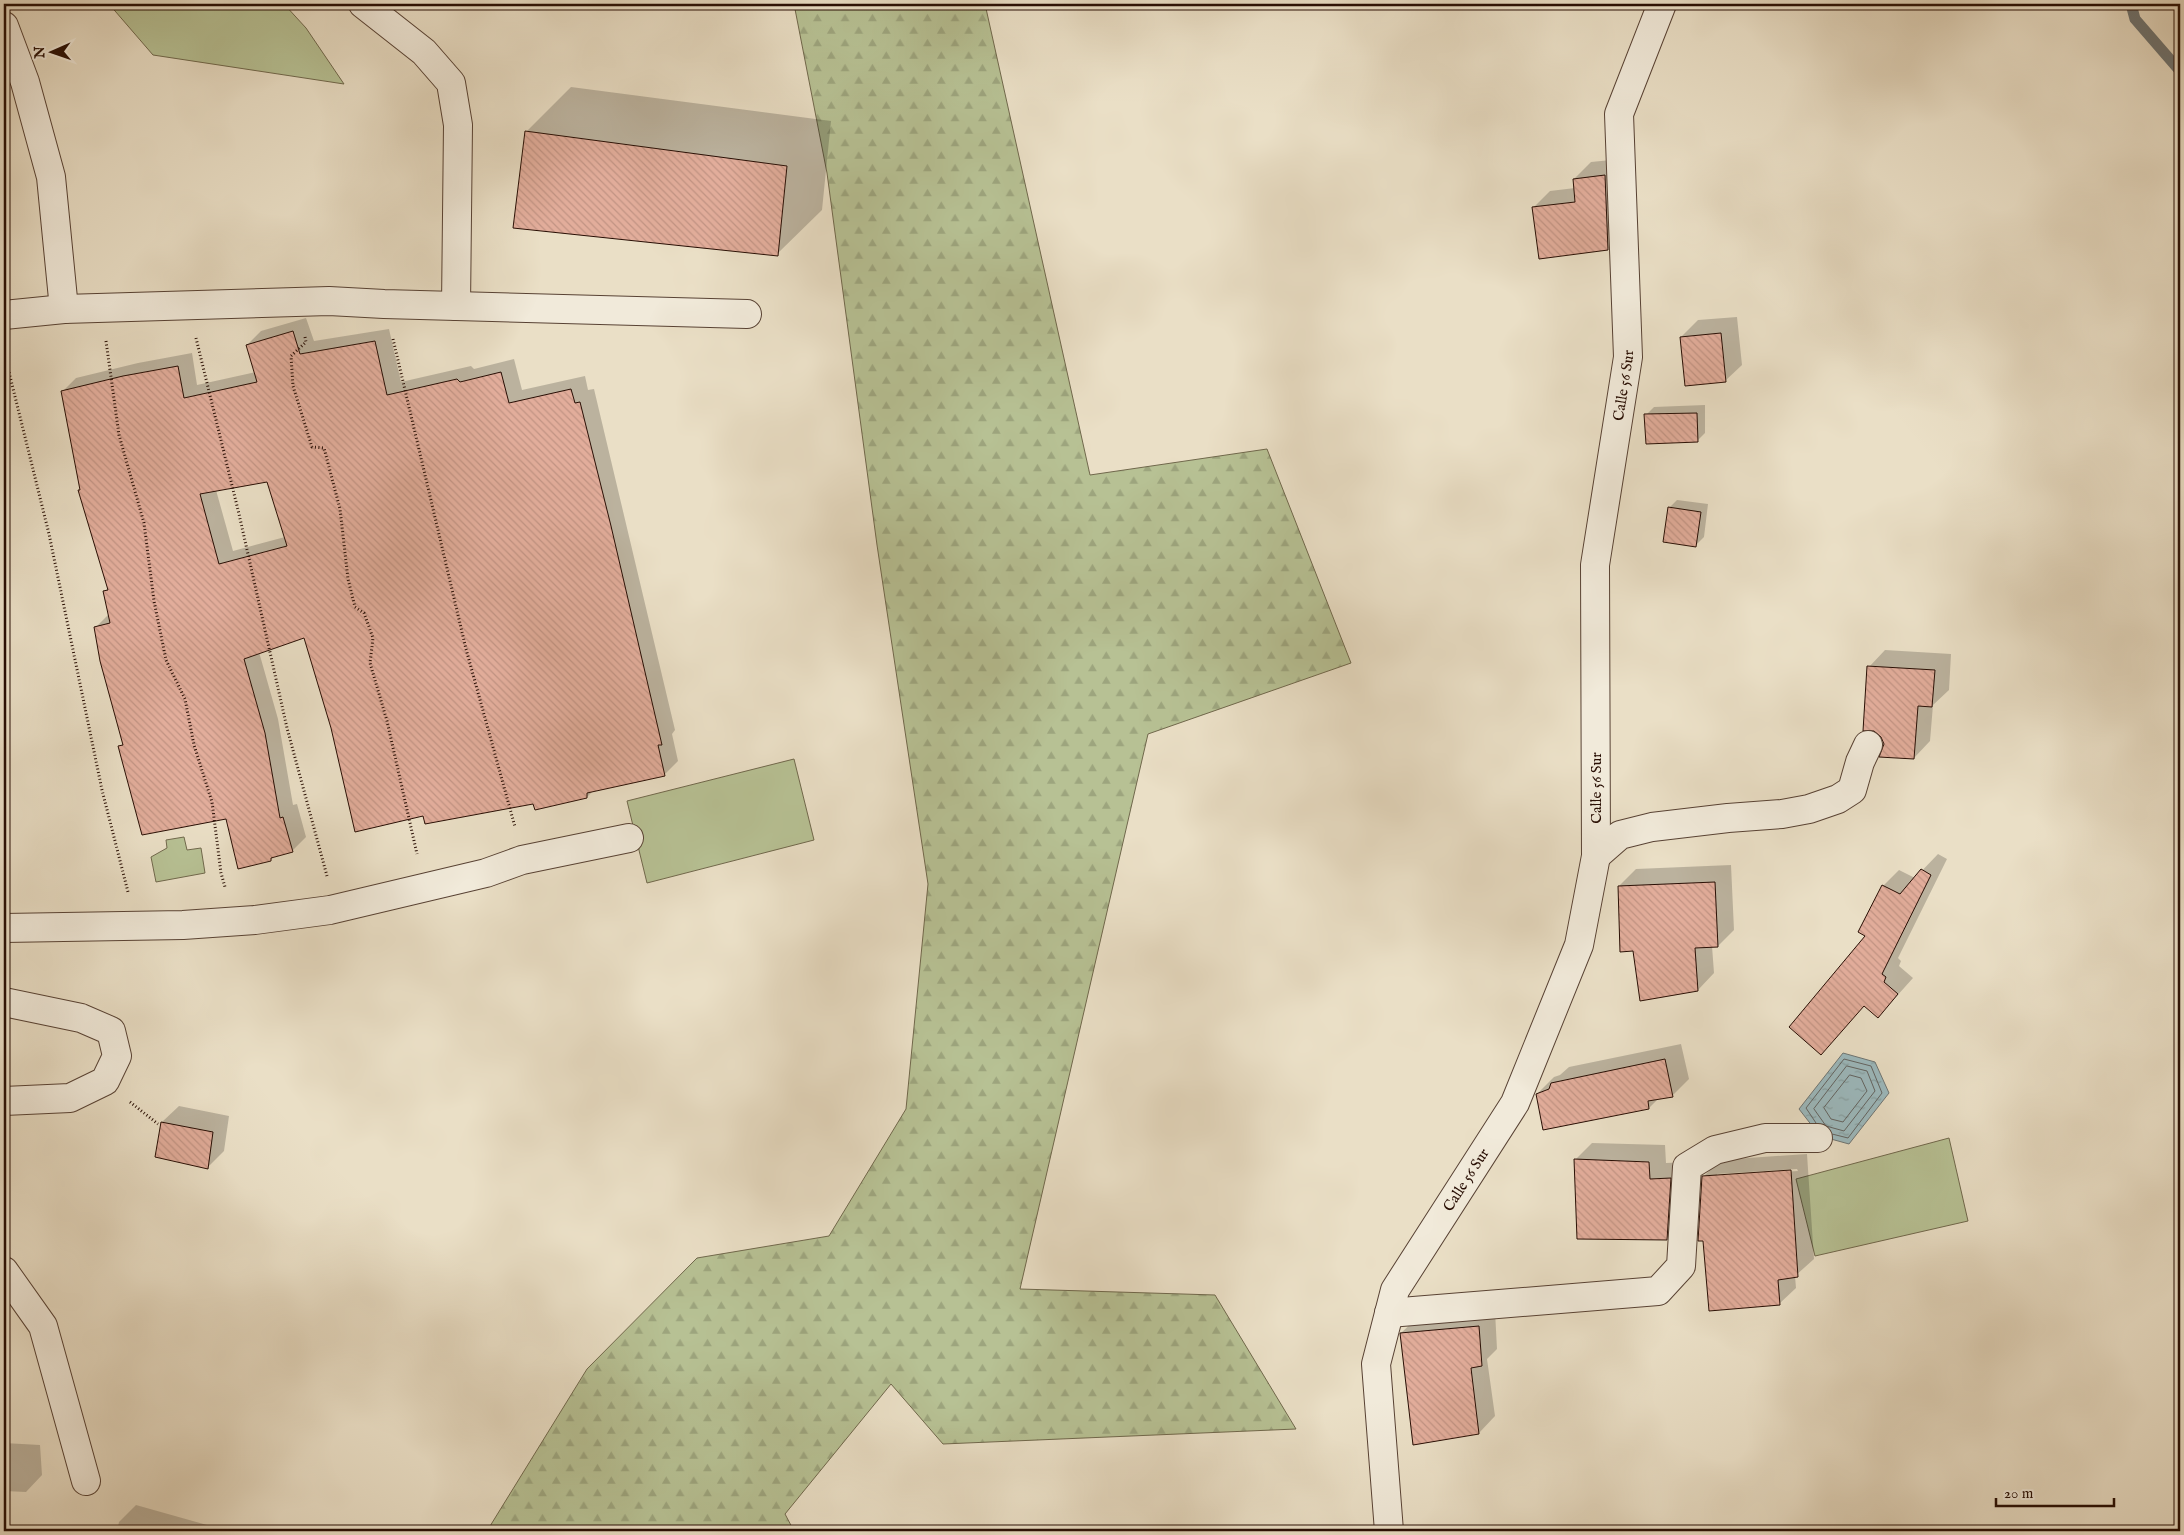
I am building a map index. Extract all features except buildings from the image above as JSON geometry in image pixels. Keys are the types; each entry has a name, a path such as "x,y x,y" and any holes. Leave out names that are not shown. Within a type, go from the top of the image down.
{"street":[{"path":"363,4 424,52 451,83 458,125 456,306"},
{"name":"Calle 56 Sur","path":"1389,1531 1376,1364 1396,1290 1515,1103 1580,944 1596,856 1595,565 1628,357 1619,114 1662,4"},
{"path":"4,26 25,82 51,177 64,309"},
{"path":"4,315 64,309 329,301 747,314"},
{"path":"1596,856 1620,835 1652,827 1782,814 1809,809 1838,800 1852,790 1860,762 1868,745"},
{"path":"4,928 183,925 235,922 330,910 425,889 486,873 522,860 629,838"},
{"path":"4,1002 81,1018 111,1031 117,1056 105,1081 70,1098 4,1101"},
{"path":"1389,1313 1658,1291 1681,1266 1687,1167 1715,1150 1765,1138 1818,1138"},
{"path":"4,1271 43,1326 86,1481"}],"path":[{"path":"301,302 306,342 291,356 294,386 312,447 324,448 340,508 348,579 355,607 364,613 373,638 370,663 387,721 425,889"},
{"path":"384,304 466,649 511,807 522,860"},
{"path":"188,306 239,514 287,728 326,868 330,910"},
{"path":"100,308 118,435 144,523 154,600 166,660 185,699 194,745 212,802 220,874 235,922"},
{"path":"4,352 50,534 102,790 136,925"}],"green space":[{"path":"109,4 284,4 306,28 344,84 153,55"},
{"path":"794,4 985,4 1090,475 1267,449 1351,663 1148,734 1020,1289 1215,1295 1296,1429 943,1444 891,1384 785,1514 794,1531 487,1531 587,1369 697,1258 829,1236 906,1109 928,884 877,545 827,173"},
{"path":"794,759 814,840 647,883 627,801"},
{"path":"184,837 187,850 201,848 205,873 156,882 151,857 167,848 166,840"},
{"path":"1949,1138 1968,1221 1815,1256 1796,1179"}],"water":[{"path":"1843,1053 1875,1062 1889,1093 1849,1144 1820,1136 1799,1109"}],"waterway":[{"path":"2131,4 2135,19 2180,71"}]}
